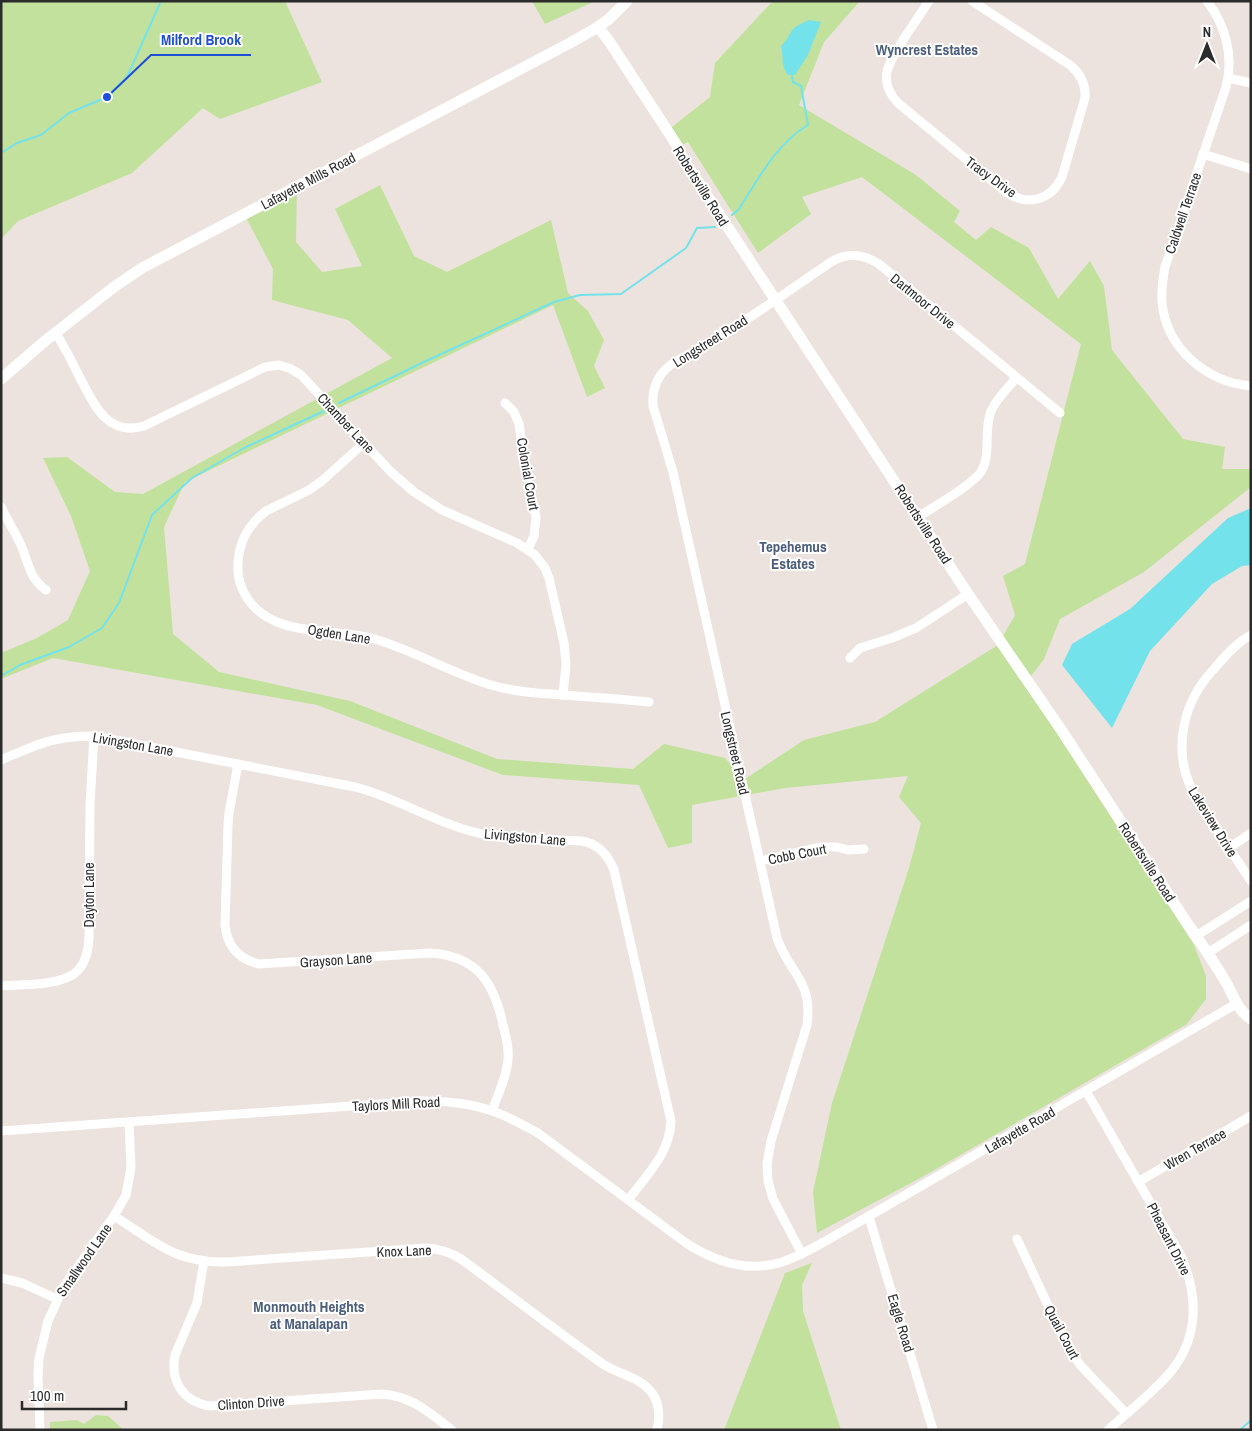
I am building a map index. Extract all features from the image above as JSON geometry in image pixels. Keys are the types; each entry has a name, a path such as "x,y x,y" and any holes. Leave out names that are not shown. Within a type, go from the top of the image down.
{"street":[{"name":"Lafayette Mills Road","path":"1,379 33,350 114,287 142,268 570,43 609,19 627,1"},
{"name":"Tracy Drive","path":"929,1 890,61 886,75 891,94 898,103 1006,192 1014,197 1025,200 1042,198 1056,188 1062,177 1085,98 1084,86 1079,74 1070,65 972,1"},
{"name":"Caldwell Terrace","path":"1207,1 1218,18 1225,35 1228,51 1228,78 1165,267 1162,281 1163,306 1168,325 1186,356 1197,366 1220,379 1251,386"},
{"name":"Robertsville Road","path":"598,27 609,41 678,147 680,154 968,594 1062,731 1208,953 1229,987 1236,1004 1251,1019"},
{"path":"1228,78 1251,83"},
{"path":"1203,154 1251,169"},
{"name":"Dartmoor Drive","path":"775,300 837,259 852,255 862,256 879,264 1060,413"},
{"name":"Longstreet Road","path":"775,300 707,345 673,363 659,378 655,386 653,399 673,472 778,938 784,954 802,982 807,995 807,1025 772,1141 767,1164 768,1181 773,1199 802,1254"},
{"name":"Chamber Lane","path":"56,333 98,411 104,418 118,426 133,428 144,426 265,367 278,365 302,375 402,482 431,503 453,515 528,549 541,561 549,578 565,652 563,695"},
{"path":"918,517 969,484 980,473 985,462 991,411 1016,378"},
{"name":"Colonial Court","path":"505,402 514,412 519,424 536,517 534,536 528,549"},
{"name":"Ogden Lane","path":"364,443 323,480 309,490 266,511 248,530 240,548 238,570 241,586 250,603 265,617 283,625 373,638 398,646 492,686 524,692 649,702"},
{"path":"2,509 20,543 33,576 38,585 46,590"},
{"path":"850,658 860,648 916,628 968,594"},
{"name":"Lakeview Drive","path":"1251,635 1225,656 1196,692 1186,714 1182,736 1182,761 1191,788 1251,881"},
{"name":"Livingston Lane","path":"1,760 54,740 94,736 372,791 451,825 473,832 504,837 588,842 600,848 610,860 614,870 671,1121 669,1137 664,1151 628,1200"},
{"name":"Dayton Lane","path":"1,986 50,983 64,980 76,972 86,958 89,938 90,804 94,736"},
{"name":"Grayson Lane","path":"238,764 228,825 225,925 226,934 231,946 246,960 259,964 430,953 450,956 468,964 483,977 494,992 508,1046 509,1057 507,1066 492,1111"},
{"path":"1229,848 1251,834"},
{"name":"Cobb Court","path":"760,861 820,847 837,847 848,850 864,849"},
{"path":"1196,936 1251,902"},
{"path":"1208,953 1251,925"},
{"name":"Lafayette Road","path":"802,1254 1236,1004"},
{"name":"Pheasant Drive","path":"1086,1091 1181,1256 1187,1269 1192,1289 1193,1317 1191,1331 1178,1361 1168,1375 1108,1430"},
{"name":"Taylors Mill Road","path":"1,1131 422,1101 451,1102 492,1111 538,1133 686,1243 701,1253 719,1261 740,1265 763,1266 782,1262 802,1254"},
{"name":"Wren Terrace","path":"1138,1182 1251,1116"},
{"name":"Smallwood Lane","path":"40,1430 39,1358 48,1321 57,1299 72,1274 114,1216 126,1195 131,1161 129,1122"},
{"name":"Knox Lane","path":"114,1216 164,1249 192,1259 204,1261 226,1262 426,1248 443,1250 461,1259 606,1366 638,1381 648,1389 656,1399 659,1410 660,1416 657,1430"},
{"name":"Eagle Road","path":"869,1217 933,1430"},
{"name":"Quail Court","path":"1016,1239 1067,1346 1081,1366 1126,1413"},
{"name":"Clinton Drive","path":"204,1261 197,1303 173,1362 173,1371 177,1384 185,1395 196,1402 210,1406 382,1394 393,1395 421,1406 452,1430"},
{"path":"1,1278 22,1283 57,1299"}],"green space":[{"path":"1,1 285,1 322,82 220,119 203,108 132,173 18,221 1,239"},
{"path":"532,1 590,1 591,3 545,24"},
{"path":"773,1 860,1 824,42 799,105 916,175 960,211 954,222 976,240 991,227 1029,248 1058,299 1090,261 1104,286 1112,350 1183,439 1225,447 1222,469 1251,469 1251,487 1144,572 1060,619 1044,659 1025,684 1194,945 1206,976 1206,999 1187,1024 924,1176 817,1233 813,1192 832,1103 909,868 921,823 899,797 908,776 785,788 692,805 692,843 668,848 639,785 503,775 317,705 53,658 1,679 1,653 37,638 68,620 90,571 71,516 43,458 67,457 115,492 143,494 392,358 348,320 272,300 273,269 243,212 297,187 296,242 322,272 362,266 335,209 380,185 414,256 447,272 551,220 568,293 588,311 604,340 594,366 605,388 587,397 553,305 185,482 164,527 173,634 219,672 350,701 497,759 633,769 664,744 725,758 745,779 804,740 875,722 998,645 1015,615 1003,576 1025,564 1081,344 862,177 802,197 811,214 758,253 688,142 678,147 667,131 710,97 715,63"},
{"path":"812,1263 802,1285 803,1311 841,1430 724,1430 785,1273"},
{"path":"96,1415 108,1416 124,1430 50,1430 50,1422 77,1420 84,1424"}],"water":[{"path":"809,20 821,22 808,55 795,75 788,75 783,64 781,46 794,28"},
{"path":"1251,508 1251,565 1242,566 1212,584 1150,651 1112,728 1062,665 1072,644 1130,609 1228,518"}],"waterway":[{"path":"1,153 17,143 41,135 69,113 107,97 127,77 161,1"},
{"path":"732,215 739,209 769,162 787,142 808,125 801,86 793,82 792,76"},
{"path":"339,403 554,302 580,295 621,294 686,248 697,228 715,227"},
{"path":"1,676 20,665 69,647 102,628 119,603 152,515 192,478 244,448 324,411"},
{"path":"1240,1430 1251,1420"}],"place":[{"name":"Milford Brook","path":"107,97"}],"district":[{"name":"Wyncrest Estates","path":"927,49"},
{"name":"Tepehemus Estates","path":"793,554"},
{"name":"Monmouth Heights at Manalapan","path":"309,1314"}]}
